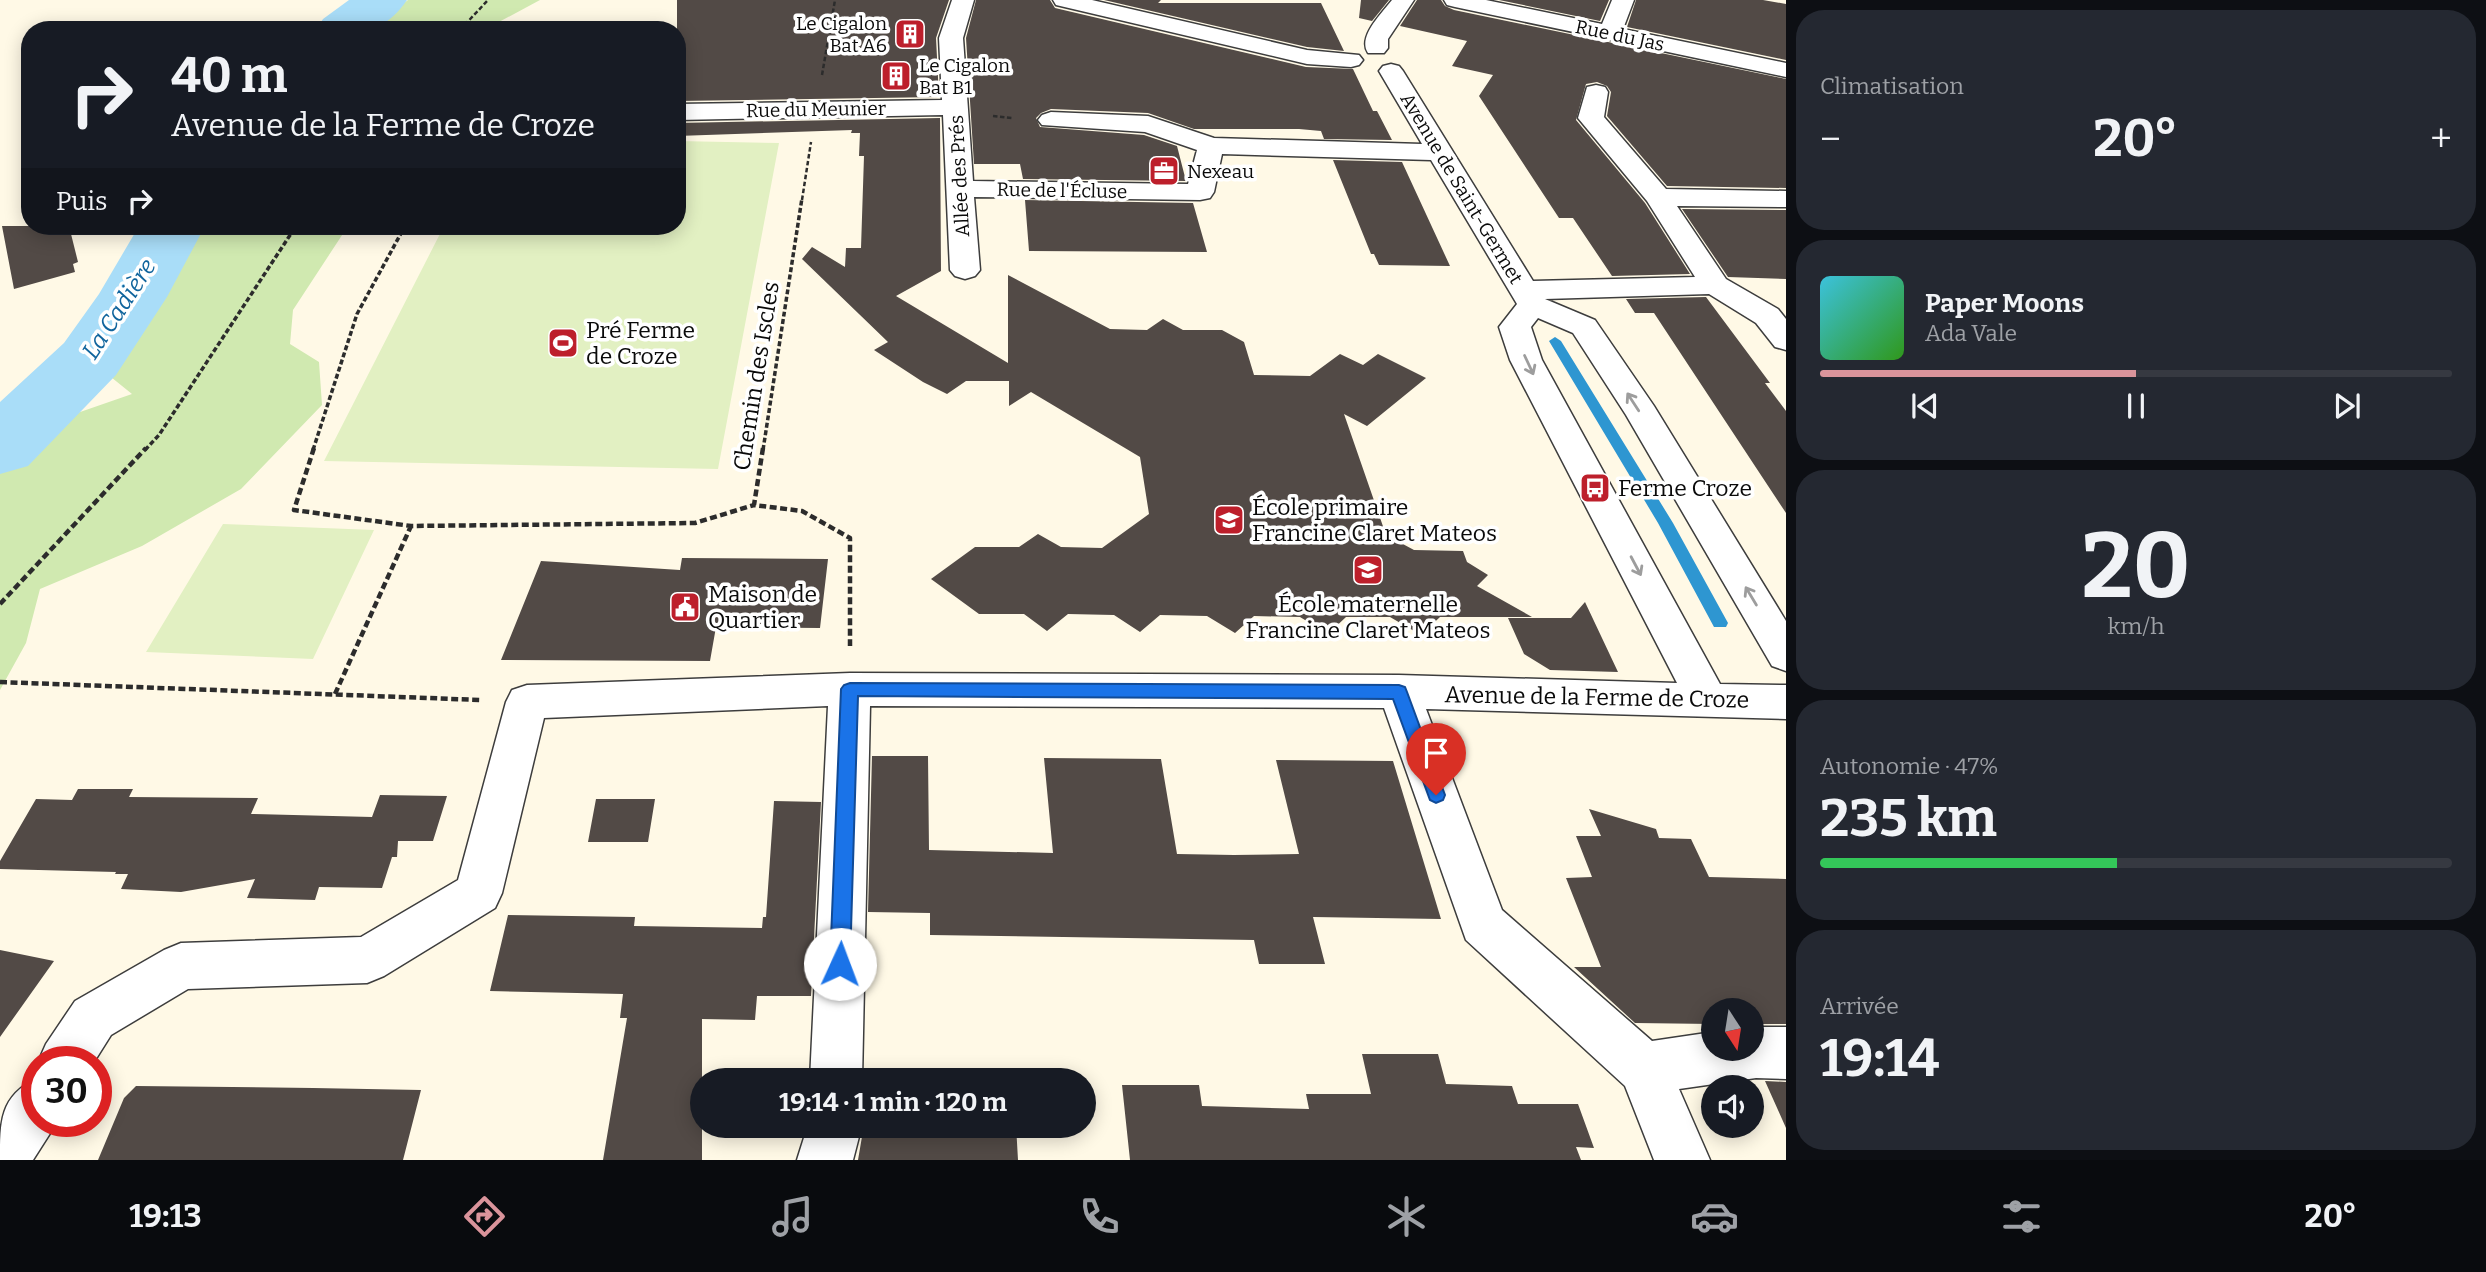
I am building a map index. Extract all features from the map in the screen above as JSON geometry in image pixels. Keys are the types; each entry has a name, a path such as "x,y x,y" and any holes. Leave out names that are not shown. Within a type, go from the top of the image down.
{"street":[{"name":"Allée des Prés","path":"963,0 951,38 965,270"},
{"name":"Avenue de Saint-Germet","path":"1064,0 1307,57 1351,60 1367,69 1391,71 1403,67 1404,59 1393,52 1376,48"},
{"path":"1351,60 1351,53 1355,51 1376,48 1376,39 1403,0"},
{"name":"Rue du Jas","path":"1455,0 1786,70"},
{"path":"1610,32 1623,0"},
{"name":"Avenue de Saint-Germet","path":"1391,71 1528,297 1584,327 1642,414 1786,655"},
{"path":"1596,92 1591,118 1658,197 1715,285 1767,316 1786,340"},
{"name":"Rue du Meunier","path":"686,112 955,107"},
{"path":"1051,120 1148,124 1211,146 1442,152"},
{"name":"Rue de l'Écluse","path":"960,188 1200,192 1211,146"},
{"path":"1658,197 1786,200"},
{"path":"1528,297 1715,285"},
{"name":"Avenue de Saint-Germet","path":"1528,297 1515,327 1526,360 1707,699"},
{"path":"836,1068 850,689"},
{"name":"Avenue de la Ferme de Croze","path":"527,702 850,689 1399,692 1786,702"},
{"path":"1399,692 1483,924 1644,1068 1682,1160"},
{"path":"75,1046 93,1018 181,966 367,960 478,893 527,702"},
{"path":"1644,1068 1756,1052 1786,1053"},
{"path":"1,1160 21,1129"},
{"path":"825,1160 831,1138"}],"path":[{"path":"468,21 488,0"},
{"name":"Chemin des Iscles","path":"835,0 754,505 802,511 850,538 850,689"},
{"path":"955,107 996,117 1051,120"},
{"path":"0,604 159,435 290,235"},
{"path":"400,235 357,314 294,510 411,526 695,523 754,505"},
{"path":"335,695 411,526"},
{"path":"0,682 527,702"}],"green space":[{"path":"408,0 540,0 501,21 381,21"},
{"name":"Pré Ferme de Croze","path":"686,141 779,143 718,469 324,461 439,235 686,235"},
{"path":"184,235 342,235 293,310 290,344 319,362 322,405 241,489 142,546 40,589 26,643 0,690 0,458 34,428 132,394 96,365 141,289"},
{"path":"223,524 374,530 313,659 146,652"}],"building":[{"path":"677,0 949,0 936,38 939,97 686,101 686,21 677,21"},
{"path":"976,0 1050,0 1055,8 1306,67 1353,69 1373,111 1377,111 1392,140 1324,139 1321,131 1299,129 1194,129 1148,113 1051,109 1036,118 1040,127 1144,135 1177,146 1186,181 1023,179 1020,164 974,164 966,38"},
{"path":"1104,0 1161,0 1158,3 1321,3 1344,51 1307,47"},
{"path":"1361,0 1389,0 1372,21 1359,18"},
{"path":"1417,0 1441,0 1445,6 1454,10 1786,79 1786,188 1667,186 1607,116 1611,92 1607,86 1597,82 1586,84 1576,120 1645,203 1690,274 1612,276 1573,218 1559,218 1479,96 1493,75 1452,66 1467,41 1400,26"},
{"path":"1499,0 1609,0 1600,21"},
{"path":"1636,0 1763,0 1786,4 1786,60 1627,27"},
{"path":"940,118 941,271 896,296 1008,363 1008,275 1110,329 1147,330 1163,319 1183,330 1222,330 1244,342 1254,375 1310,376 1340,354 1363,365 1378,354 1426,378 1367,426 1344,414 1386,535 1414,550 1463,551 1467,562 1488,575 1477,586 1532,617 1440,617 1421,635 1390,617 1346,617 1328,634 1300,617 1254,616 1235,633 1207,616 1160,615 1140,632 1114,615 1068,614 1047,631 1024,614 979,614 931,579 975,547 1019,547 1038,534 1061,547 1102,548 1149,514 1140,457 1031,392 1009,406 1009,381 966,381 947,394 923,382 874,350 888,342 802,259 812,247 845,267 846,248 861,248 864,156 859,156 860,133 851,133 852,130 686,136 686,123"},
{"path":"1333,160 1402,162 1450,266 1379,265 1374,254 1371,254"},
{"path":"1025,200 1193,203 1207,252 1029,251"},
{"path":"1682,209 1786,210 1786,279 1728,277"},
{"path":"2,226 21,226 21,235 71,235 78,262 73,264 75,272 14,289"},
{"path":"1706,297 1770,383 1765,383 1786,411 1786,513 1654,313 1635,313 1626,299"},
{"name":"Maison de Quartier","path":"682,558 828,559 820,628 716,627 710,661 501,660 541,561 680,570"},
{"path":"1585,602 1618,672 1550,670 1524,654 1508,618 1571,618"},
{"path":"872,756 928,756 929,850 1053,853 1044,758 1161,759 1177,854 1234,855 1299,854 1276,760 1393,761 1441,919 1313,917 1325,964 1259,964 1254,940 930,935 930,913 868,912"},
{"path":"78,789 133,789 129,797 258,798 251,814 372,817 380,795 447,796 433,841 398,841 397,857 392,857 382,888 319,887 315,900 247,898 255,879 181,892 121,889 128,874 115,874 116,872 0,869 0,861 36,799 72,800"},
{"path":"596,799 655,799 648,842 588,842"},
{"path":"774,801 821,802 811,996 757,996 755,1020 702,1019 702,1068 690,1068 690,1138 702,1138 702,1160 603,1160 627,1018 620,1018 623,994 490,991 508,915 635,917 634,926 762,928 763,917 766,917"},
{"path":"1589,809 1656,829 1659,838 1691,839 1709,877 1786,879 1786,1024 1764,1024 1764,998 1701,998 1701,1024 1635,1023 1574,967 1601,967 1566,878 1592,877 1576,836 1601,836"},
{"path":"0,950 54,961 0,1037"},
{"path":"1362,1054 1438,1054 1446,1084 1512,1086 1518,1104 1578,1104 1594,1148 1576,1147 1581,1160 1130,1160 1122,1085 1199,1085 1202,1106 1309,1109 1306,1094 1371,1094"},
{"path":"1765,1081 1786,1082 1786,1128"},
{"path":"136,1086 421,1090 403,1160 98,1160 108,1137 112,1137 112,1127 124,1098"},
{"path":"862,1138 1017,1138 1018,1160 858,1160"}],"waterway":[{"name":"La Cadière","path":"354,21 382,0"},
{"name":"La Cadière","path":"0,447 90,359 132,297 167,235"},
{"path":"1555,341 1665,523 1720,623"}],"place":[{"name":"Le Cigalon Bat A6","path":"910,34"},
{"name":"Le Cigalon Bat B1","path":"896,76"},
{"name":"Nexeau","path":"1164,171"},
{"name":"Pré Ferme de Croze","path":"563,343"},
{"name":"Ferme Croze","path":"1595,488"},
{"name":"École primaire Francine Claret Mateos","path":"1229,520"},
{"name":"École maternelle Francine Claret Mateos","path":"1368,570"},
{"name":"Maison de Quartier","path":"685,607"}],"route":[{"path":"840,964 850,689 1399,692 1436,795"}]}
